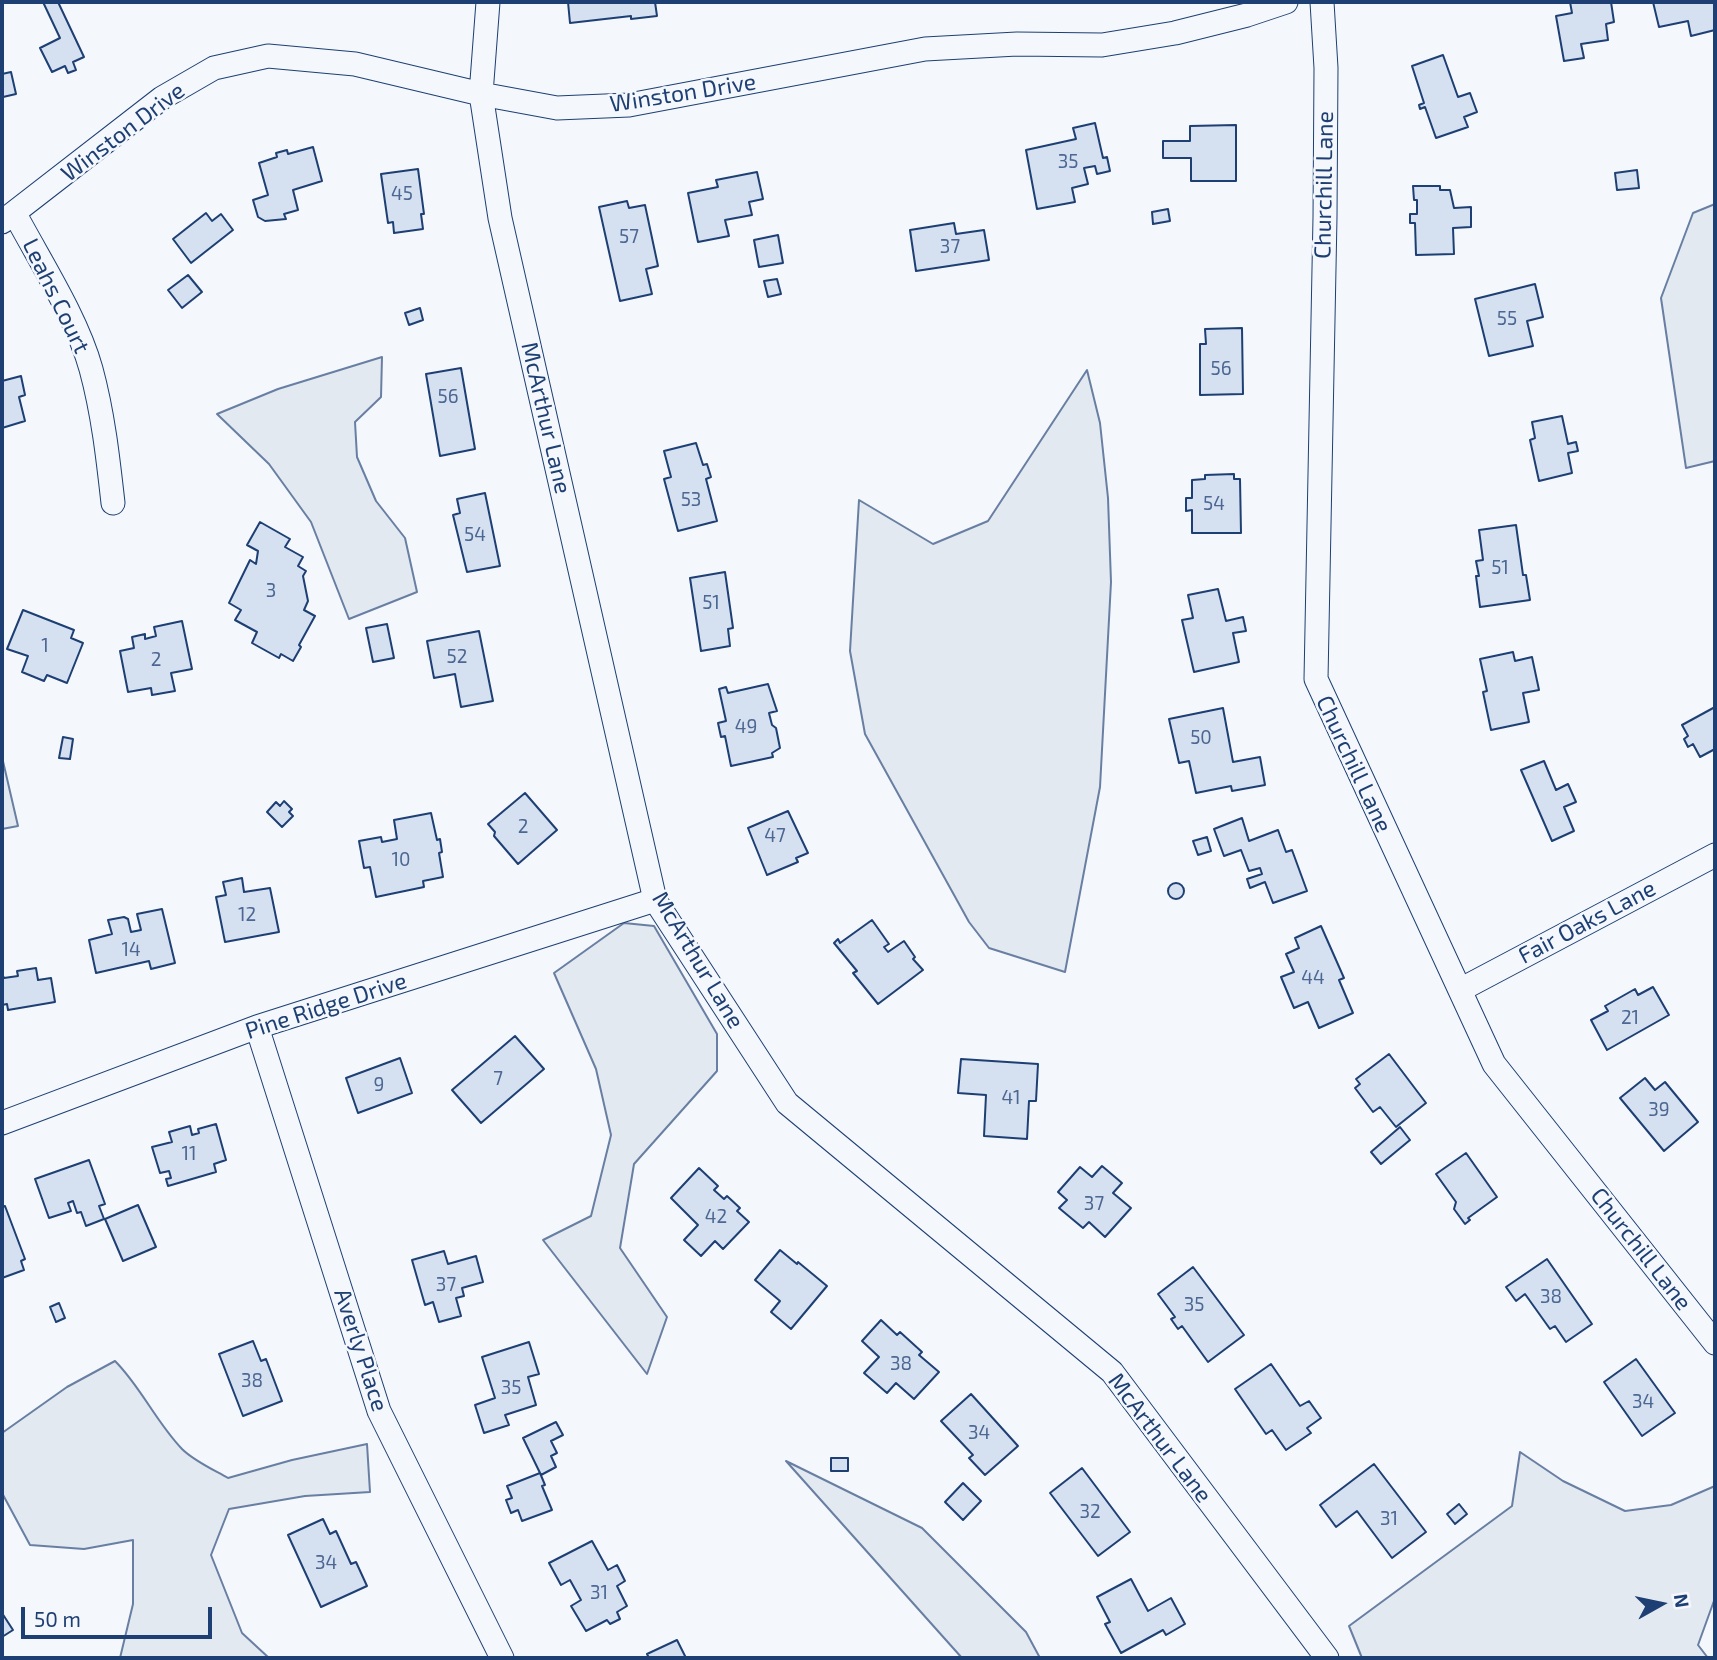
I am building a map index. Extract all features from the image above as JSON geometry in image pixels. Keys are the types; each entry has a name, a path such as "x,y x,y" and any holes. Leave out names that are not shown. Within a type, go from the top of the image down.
{"street":[{"name":"McArthur Lane","path":"488,2 481,94 500,218 655,900 787,1103 1112,1372 1326,1658"},
{"name":"Winston Drive","path":"8,218 162,98 214,68 268,56 355,64 481,94 557,108 629,105 925,49 1017,44 1102,45 1175,33 1286,2"},
{"name":"Churchill Lane","path":"1322,2 1326,68 1325,204 1316,680 1494,1064 1715,1343"},
{"name":"Leahs Court","path":"8,218 65,305 91,368 106,441 113,503"},
{"name":"Fair Oaks Lane","path":"1460,990 1715,855"},
{"name":"Pine Ridge Drive","path":"2,1123 257,1027 655,900"},
{"name":"Averly Place","path":"257,1027 379,1411 502,1658"}],"shaded area":[{"path":"1715,204 1715,461 1686,468 1661,298 1693,213"},
{"path":"382,357 381,397 355,422 357,457 376,501 405,538 417,592 349,619 311,522 269,464 217,414 278,389"},
{"path":"1087,370 1100,423 1108,498 1111,582 1100,787 1065,972 989,948 969,922 865,734 850,651 859,500 933,544 988,521"},
{"path":"2,757 18,826 2,829"},
{"path":"624,923 654,926 717,1034 717,1071 634,1164 620,1248 667,1317 647,1374 543,1240 591,1216 611,1135 596,1069 554,973"},
{"path":"115,1361 182,1449 228,1478 292,1460 367,1444 370,1492 305,1496 229,1509 211,1555 242,1633 269,1658 120,1658 133,1604 133,1540 84,1549 30,1545 2,1493 2,1433 67,1387"},
{"path":"1520,1452 1563,1481 1625,1511 1671,1505 1715,1486 1715,1598 1698,1645 1708,1658 1362,1658 1349,1626 1512,1506"},
{"path":"786,1461 922,1528 1026,1632 1040,1658 962,1658"}],"building":[{"path":"43,2 58,2 84,57 73,62 76,70 68,73 65,66 52,72 40,48 60,38"},
{"path":"568,2 655,2 657,16 570,23"},
{"path":"1570,2 1611,2 1614,22 1606,24 1608,40 1581,44 1584,58 1564,61 1556,16 1572,13"},
{"path":"1653,2 1715,2 1715,30 1691,36 1688,21 1659,27"},
{"path":"1443,55 1458,97 1470,93 1477,112 1464,117 1468,127 1436,138 1425,107 1420,109 1419,105 1424,103 1412,66"},
{"path":"11,72 16,94 3,97 2,74"},
{"path":"1095,123 1103,158 1107,157 1110,171 1097,174 1095,166 1084,168 1088,184 1072,188 1075,202 1037,209 1026,150 1076,139 1073,128"},
{"path":"1236,125 1236,181 1191,181 1191,158 1163,158 1163,141 1190,141 1190,126"},
{"path":"313,147 322,181 293,190 298,210 284,214 286,219 265,221 258,217 253,200 268,195 259,163 277,157 276,153 287,150 288,154"},
{"path":"418,169 424,214 421,214 423,229 394,233 393,222 388,223 381,174"},
{"path":"1637,170 1639,188 1617,190 1615,173"},
{"path":"757,172 763,199 749,202 752,215 725,220 729,236 698,242 688,193 718,187 716,180"},
{"path":"1413,186 1440,186 1440,190 1450,190 1454,208 1471,207 1471,227 1453,228 1454,254 1416,255 1415,223 1410,223 1410,214 1417,214"},
{"path":"627,201 629,208 645,205 658,266 646,269 652,294 620,301 599,207"},
{"path":"1168,209 1170,221 1153,224 1152,212"},
{"path":"206,213 212,221 221,214 233,230 191,263 173,239"},
{"path":"954,223 956,234 984,230 989,260 916,271 910,230"},
{"path":"778,235 783,263 759,267 754,240"},
{"path":"188,275 202,292 182,308 168,290"},
{"path":"777,279 781,294 768,297 764,281"},
{"path":"1535,284 1543,317 1527,321 1533,346 1489,356 1475,299"},
{"path":"420,308 423,320 409,325 405,313"},
{"path":"1242,328 1243,394 1200,395 1200,344 1206,344 1205,329"},
{"path":"461,368 475,449 440,456 426,374"},
{"path":"21,376 25,395 19,397 25,421 2,428 2,381"},
{"path":"1562,416 1568,444 1576,442 1578,451 1568,453 1572,473 1539,481 1530,440 1535,438 1532,422"},
{"path":"696,443 703,465 707,464 711,477 706,479 717,521 678,531 664,479 671,477 664,451"},
{"path":"1234,474 1234,479 1240,479 1241,533 1192,533 1192,510 1186,511 1186,498 1192,498 1192,480 1205,479 1205,475"},
{"path":"485,493 500,566 467,572 453,515 460,513 457,499"},
{"path":"260,522 290,539 285,547 303,557 298,566 306,571 303,576 308,601 304,610 315,616 293,661 281,654 279,658 252,643 257,632 235,620 241,610 229,603 250,560 256,564 258,551 247,545"},
{"path":"1516,525 1523,575 1526,575 1530,600 1480,607 1476,561 1483,560 1479,530"},
{"path":"725,572 733,628 728,629 730,646 701,651 690,578"},
{"path":"1218,589 1226,621 1243,617 1246,631 1233,633 1239,662 1194,672 1182,620 1193,618 1188,595"},
{"path":"23,610 74,630 71,638 83,643 67,683 47,675 44,681 22,672 28,656 7,649"},
{"path":"182,621 192,669 171,673 175,691 152,695 151,688 128,692 120,651 134,648 132,637 145,634 145,639 156,636 154,627"},
{"path":"387,624 394,658 373,662 366,628"},
{"path":"479,631 493,701 461,707 455,674 434,678 427,641"},
{"path":"1513,652 1515,661 1532,657 1539,690 1523,693 1529,722 1491,730 1480,659"},
{"path":"768,684 777,711 769,713 772,725 776,728 780,748 772,753 773,757 731,766 725,736 721,737 718,723 726,721 719,689 726,687 728,693"},
{"path":"1715,707 1715,749 1700,757 1693,744 1688,747 1684,739 1688,736 1682,725"},
{"path":"1223,708 1233,762 1260,757 1265,785 1232,791 1231,786 1196,793 1189,761 1179,763 1169,719"},
{"path":"63,737 73,739 70,759 59,758"},
{"path":"1544,761 1556,790 1568,784 1576,802 1564,807 1574,831 1552,841 1521,770"},
{"path":"525,793 557,830 518,864 494,836 495,832 488,824"},
{"path":"284,801 292,809 289,812 293,816 282,827 267,812 276,802 280,806"},
{"path":"788,811 808,853 796,858 798,862 767,875 748,828"},
{"path":"431,813 437,840 440,839 443,877 423,881 424,887 376,897 370,867 364,868 359,841 381,837 382,842 397,839 394,820"},
{"path":"1242,818 1249,841 1278,830 1286,852 1292,850 1307,891 1273,903 1265,882 1250,888 1247,879 1262,874 1260,868 1249,871 1241,850 1224,856 1214,829"},
{"path":"1207,837 1211,851 1198,855 1193,841"},
{"path":"242,878 244,892 270,888 279,932 225,942 216,897 226,895 223,882"},
{"path":"1173,883 1179,883 1184,891 1182,897 1173,899 1168,894 1168,888"},
{"path":"162,909 175,963 151,969 149,961 96,973 89,940 112,934 108,920 124,917 128,919 131,932 141,930 137,914"},
{"path":"872,920 889,944 884,947 888,952 904,941 915,957 913,959 923,970 878,1004 853,973 857,971 834,943 838,939 840,943"},
{"path":"1321,926 1344,978 1339,980 1353,1013 1319,1028 1308,1002 1294,1008 1281,977 1294,972 1286,954 1299,948 1295,938"},
{"path":"36,968 38,980 51,978 55,1002 8,1010 7,1004 2,1005 2,974 4,978 18,976 17,971"},
{"path":"1653,987 1669,1015 1607,1050 1591,1020 1608,1011 1605,1006 1635,989 1638,995"},
{"path":"515,1036 544,1069 481,1123 452,1090"},
{"path":"1389,1054 1426,1103 1396,1127 1380,1107 1373,1112 1355,1088 1360,1084 1356,1079"},
{"path":"400,1058 412,1093 358,1113 346,1078"},
{"path":"961,1059 1038,1064 1036,1101 1029,1101 1027,1139 984,1136 986,1095 958,1093"},
{"path":"1645,1078 1655,1090 1665,1082 1698,1122 1664,1151 1620,1098"},
{"path":"216,1124 226,1160 214,1164 216,1172 168,1186 166,1179 171,1178 169,1171 160,1173 152,1147 172,1142 169,1132 190,1126 192,1135 199,1133 198,1129"},
{"path":"1400,1127 1410,1140 1381,1164 1371,1152"},
{"path":"1466,1153 1497,1197 1468,1218 1470,1220 1465,1224 1454,1209 1456,1202 1436,1174"},
{"path":"89,1160 105,1204 99,1206 104,1219 86,1226 73,1201 68,1203 71,1211 49,1218 35,1179"},
{"path":"1102,1166 1122,1183 1113,1193 1131,1208 1105,1237 1089,1222 1083,1228 1059,1208 1067,1200 1058,1192 1080,1167 1092,1177"},
{"path":"699,1168 718,1186 714,1190 724,1199 727,1196 740,1208 737,1211 749,1222 723,1249 715,1241 701,1256 684,1240 698,1225 671,1198"},
{"path":"138,1205 156,1247 123,1261 105,1219"},
{"path":"5,1206 25,1259 21,1261 24,1270 2,1278 2,1207"},
{"path":"780,1250 827,1286 791,1329 771,1312 780,1301 755,1280"},
{"path":"444,1251 448,1264 476,1256 483,1282 462,1288 464,1296 456,1298 461,1316 439,1322 433,1302 425,1305 412,1260"},
{"path":"1547,1259 1592,1324 1566,1342 1555,1326 1550,1329 1525,1294 1516,1301 1506,1287"},
{"path":"1193,1267 1244,1335 1208,1362 1182,1326 1178,1329 1171,1319 1175,1317 1158,1294"},
{"path":"59,1303 65,1318 56,1322 50,1307"},
{"path":"881,1320 897,1335 900,1332 922,1352 919,1355 939,1372 914,1399 896,1383 887,1393 864,1373 879,1357 862,1341"},
{"path":"253,1341 261,1361 266,1359 282,1401 243,1416 219,1354"},
{"path":"529,1342 539,1374 528,1377 536,1405 505,1415 509,1425 484,1433 475,1405 495,1398 482,1357"},
{"path":"1636,1359 1675,1413 1642,1436 1604,1382"},
{"path":"1271,1364 1300,1406 1309,1401 1321,1418 1307,1428 1311,1433 1286,1450 1272,1430 1266,1434 1235,1389"},
{"path":"971,1394 1018,1446 985,1475 969,1458 973,1455 941,1421"},
{"path":"556,1422 563,1435 551,1441 557,1453 551,1456 556,1467 541,1475 523,1438"},
{"path":"831,1458 848,1458 848,1471 831,1471"},
{"path":"1374,1464 1426,1532 1392,1558 1357,1511 1336,1527 1320,1505"},
{"path":"1082,1468 1130,1532 1098,1556 1050,1493"},
{"path":"540,1473 545,1485 542,1486 552,1510 522,1521 518,1510 511,1513 506,1500 512,1498 507,1486"},
{"path":"963,1483 981,1501 963,1520 945,1502"},
{"path":"1459,1504 1467,1514 1455,1524 1447,1514"},
{"path":"323,1519 330,1534 336,1531 351,1564 356,1562 367,1586 321,1607 288,1535"},
{"path":"592,1541 608,1570 617,1565 625,1581 617,1586 627,1606 617,1612 620,1619 610,1624 607,1620 586,1631 571,1606 581,1600 570,1580 561,1585 549,1563"},
{"path":"1131,1579 1148,1611 1171,1598 1185,1624 1166,1635 1163,1630 1121,1653 1105,1624 1110,1622 1097,1597"},
{"path":"2,1613 13,1630 2,1637"},
{"path":"677,1640 686,1658 649,1658 647,1654"}]}
